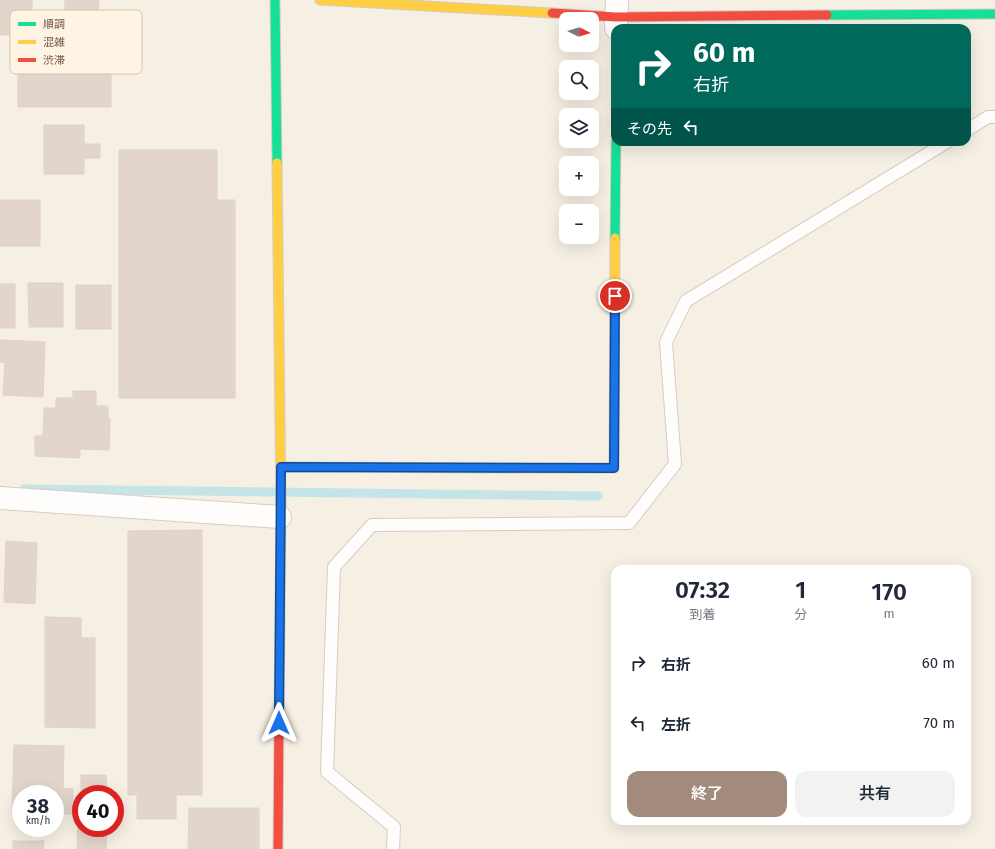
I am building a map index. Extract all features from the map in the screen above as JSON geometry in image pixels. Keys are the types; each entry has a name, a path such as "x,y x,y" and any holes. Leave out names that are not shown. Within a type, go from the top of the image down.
{"street":[{"path":"275,0 281,467 278,849"},
{"path":"320,0 616,15 995,14"},
{"path":"281,467 614,468 616,146"},
{"path":"0,498 280,517"}],"lane":[{"path":"971,128 988,117 995,117"},
{"path":"393,849 394,827 327,772 334,567 372,525 630,523 675,464 666,342 686,301 940,146"}],"building":[{"path":"0,0 32,0 32,10 10,10 10,35 0,35"},
{"path":"65,0 99,0 98,10 65,10"},
{"path":"18,74 111,74 111,107 18,107"},
{"path":"44,125 84,125 84,144 100,144 100,158 84,158 84,174 44,174"},
{"path":"119,150 217,150 217,200 235,200 235,398 119,398"},
{"path":"0,200 40,200 40,246 0,246"},
{"path":"28,283 63,283 63,327 29,327"},
{"path":"0,284 15,284 15,328 0,328"},
{"path":"76,285 111,285 111,329 76,329"},
{"path":"0,340 45,342 43,397 3,395 5,363 0,362"},
{"path":"73,391 96,391 96,406 108,406 108,419 110,419 109,450 80,449 80,458 35,456 35,436 43,436 44,408 56,408 56,398 73,398"},
{"path":"202,530 202,795 176,795 176,819 137,819 137,795 128,795 128,531"},
{"path":"6,541 37,543 35,604 4,602"},
{"path":"45,617 81,618 81,638 95,638 95,728 45,727"},
{"path":"14,745 64,746 63,785 13,785"},
{"path":"81,775 106,775 107,785 81,785"},
{"path":"64,788 72,789 72,814 64,814"},
{"path":"189,808 259,808 259,849 188,849"},
{"path":"77,837 107,837 106,849 77,849"},
{"path":"13,841 44,841 43,849 13,849"}],"waterway":[{"path":"24,489 598,496"}],"traffic: fast":[{"path":"275,0 277,163"},
{"path":"827,15 995,14"},
{"path":"615,238 616,146"},
{"path":"281,467 512,468"},
{"path":"279,715 281,507"}],"traffic: slow":[{"path":"320,0 552,13"},
{"path":"277,163 281,507"},
{"path":"512,468 614,468 615,238"}],"traffic: jam":[{"path":"552,13 616,17 827,15"},
{"path":"278,849 279,715"}],"route":[{"path":"279,723 281,467 614,468 615,296"}]}
